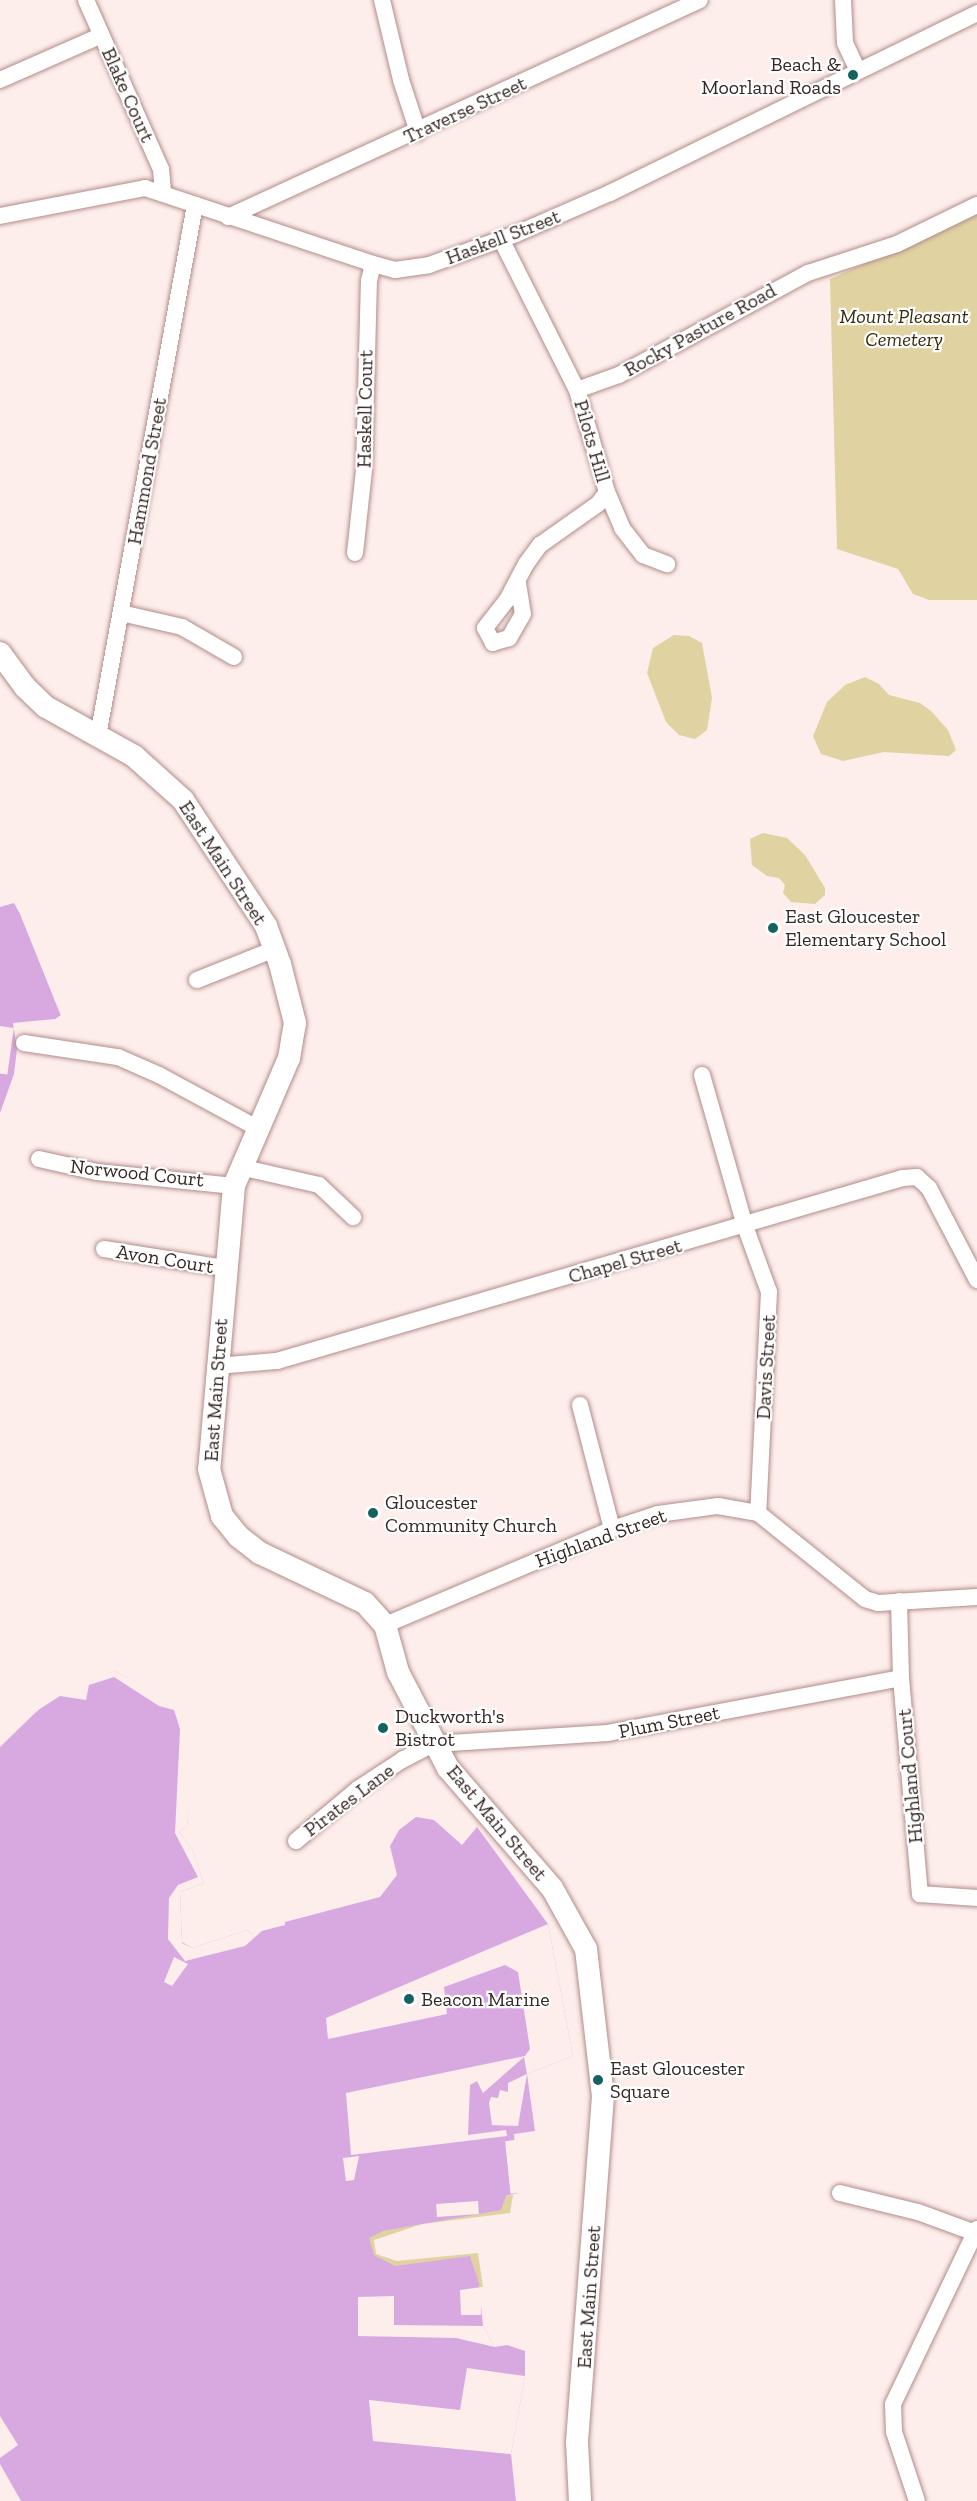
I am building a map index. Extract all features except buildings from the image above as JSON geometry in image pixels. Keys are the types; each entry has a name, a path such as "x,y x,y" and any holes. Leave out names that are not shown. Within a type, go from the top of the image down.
{"main road":[{"name":"East Main Street","path":"0,652 25,687 46,707 154,771 183,800 249,899 275,950 295,1023 289,1059 237,1177 225,1268 209,1469 222,1516 238,1536 260,1553 365,1603 385,1625 399,1672 448,1768 552,1888 586,1949 603,2096 578,2442 580,2501"}],"street":[{"name":"Blake Court","path":"86,0 160,169 163,191"},
{"path":"382,0 401,80 418,132"},
{"name":"Traverse Street","path":"228,217 418,132 700,0"},
{"path":"843,0 845,43 857,69"},
{"name":"Haskell Street","path":"0,216 145,188 163,191 228,217 395,270 429,265 501,239 610,193 857,69 977,13"},
{"path":"0,80 102,35"},
{"name":"Hammond Street","path":"98,736 195,205"},
{"name":"Rocky Pasture Road","path":"578,390 620,375 808,273 897,244 977,205"},
{"path":"501,239 578,390"},
{"name":"Haskell Court","path":"354,553 364,470 369,281 373,264"},
{"name":"Pilots Hill","path":"578,390 607,492 622,528 644,555 667,564"},
{"name":"Pilots Hill","path":"518,583 540,545 597,504 607,492"},
{"path":"121,613 182,627 234,657"},
{"path":"197,980 275,950"},
{"path":"24,1043 118,1058 159,1075 257,1128"},
{"name":"Davis Street","path":"702,1075 745,1226 769,1292 770,1319 758,1513"},
{"name":"Norwood Court","path":"39,1159 97,1172 198,1179 237,1177 319,1185 353,1217"},
{"name":"Chapel Street","path":"216,1366 277,1361 917,1177 929,1188 977,1280"},
{"name":"Avon Court","path":"104,1249 225,1268"},
{"path":"580,1405 612,1529"},
{"name":"Highland Street","path":"385,1625 612,1529 684,1509 718,1506 758,1513 865,1599 898,1601 977,1597"},
{"name":"Highland Court","path":"898,1601 901,1678 920,1894 977,1898"},
{"name":"Plum Street","path":"434,1744 598,1735 901,1678"},
{"name":"Pirates Lane","path":"296,1841 358,1789 402,1760 434,1744"},
{"path":"840,2193 918,2212 976,2231 893,2404 894,2433 917,2501"}],"green space":[{"name":"Mount Pleasant Cemetery","path":"977,213 977,600 929,600 913,594 898,569 837,549 830,279"},
{"path":"674,635 689,636 702,643 712,698 707,730 695,739 679,735 666,722 647,673 653,648"},
{"path":"865,677 879,684 889,695 920,703 931,711 948,730 956,750 949,756 884,752 843,761 821,754 813,736 827,702 845,685"},
{"path":"763,833 787,838 805,855 825,888 825,895 815,904 791,902 783,893 785,885 779,878 767,876 752,865 750,839"},
{"path":"513,2195 510,2213 422,2224 374,2240 376,2254 397,2261 478,2253 483,2287 462,2290 396,2272 355,2242 362,2226"}],"shaded area":[{"path":"12,893 66,1012 55,1019 13,1023 17,1049 14,1074 0,1113 0,898"},
{"path":"115,1671 176,1705 190,1790 187,1826 179,1832 193,1851 204,1883 180,1892 182,1942 192,1948 248,1930 250,1934 285,1925 285,1922 380,1897 397,1875 390,1846 399,1830 416,1817 434,1820 462,1845 477,1827 548,1924 573,2056 527,2074 535,2131 514,2134 519,2193 506,2196 501,2210 383,2231 369,2238 374,2255 395,2266 470,2256 479,2283 483,2326 495,2347 507,2345 525,2351 525,2376 511,2454 516,2501 21,2501 0,2464 0,2458 18,2445 0,2416 0,1742 59,1693 81,1693 87,1683"}],"pier":[{"path":"13,890 23,896 56,970 69,1011 61,1016 14,903 0,907 0,894"},
{"path":"0,1026 14,1028 7,1074 0,1073"},
{"path":"115,1671 181,1706 189,1725 193,1770 187,1826 179,1832 193,1851 204,1883 180,1892 182,1943 192,1948 248,1930 250,1934 263,1930 245,1946 185,1961 168,1939 169,1898 178,1885 198,1877 175,1833 180,1729 174,1710 159,1706 114,1677 89,1685 86,1700 60,1696 38,1710 0,1747 0,1738 58,1691 79,1690 86,1680"},
{"path":"548,1924 573,2056 527,2074 524,2057 483,2093 477,2081 470,2085 468,2135 506,2130 507,2136 351,2155 346,2093 525,2056 530,2049 518,1972 505,1965 444,1987 447,2014 328,2039 326,2018"},
{"path":"174,1957 188,1964 172,1986 164,1982"},
{"path":"527,2074 518,2126 492,2125 489,2103 491,2097 498,2098 500,2090 508,2092 508,2083"},
{"path":"516,2140 522,2193 511,2194 505,2141"},
{"path":"359,2156 354,2180 346,2181 343,2158"},
{"path":"478,2201 479,2214 437,2217 436,2204"},
{"path":"482,2287 481,2315 461,2315 460,2290"},
{"path":"394,2296 394,2325 483,2326 495,2347 456,2338 358,2336 358,2297"},
{"path":"467,2368 525,2376 511,2454 373,2441 369,2400 460,2410"}],"place":[{"name":"Beach & Moorland Roads","path":"853,75"},
{"name":"East Gloucester Elementary School","path":"773,928"},
{"name":"Gloucester Community Church","path":"373,1513"},
{"name":"Duckworth's Bistrot","path":"383,1728"},
{"name":"Beacon Marine","path":"409,1999"},
{"name":"East Gloucester Square","path":"598,2080"}]}
